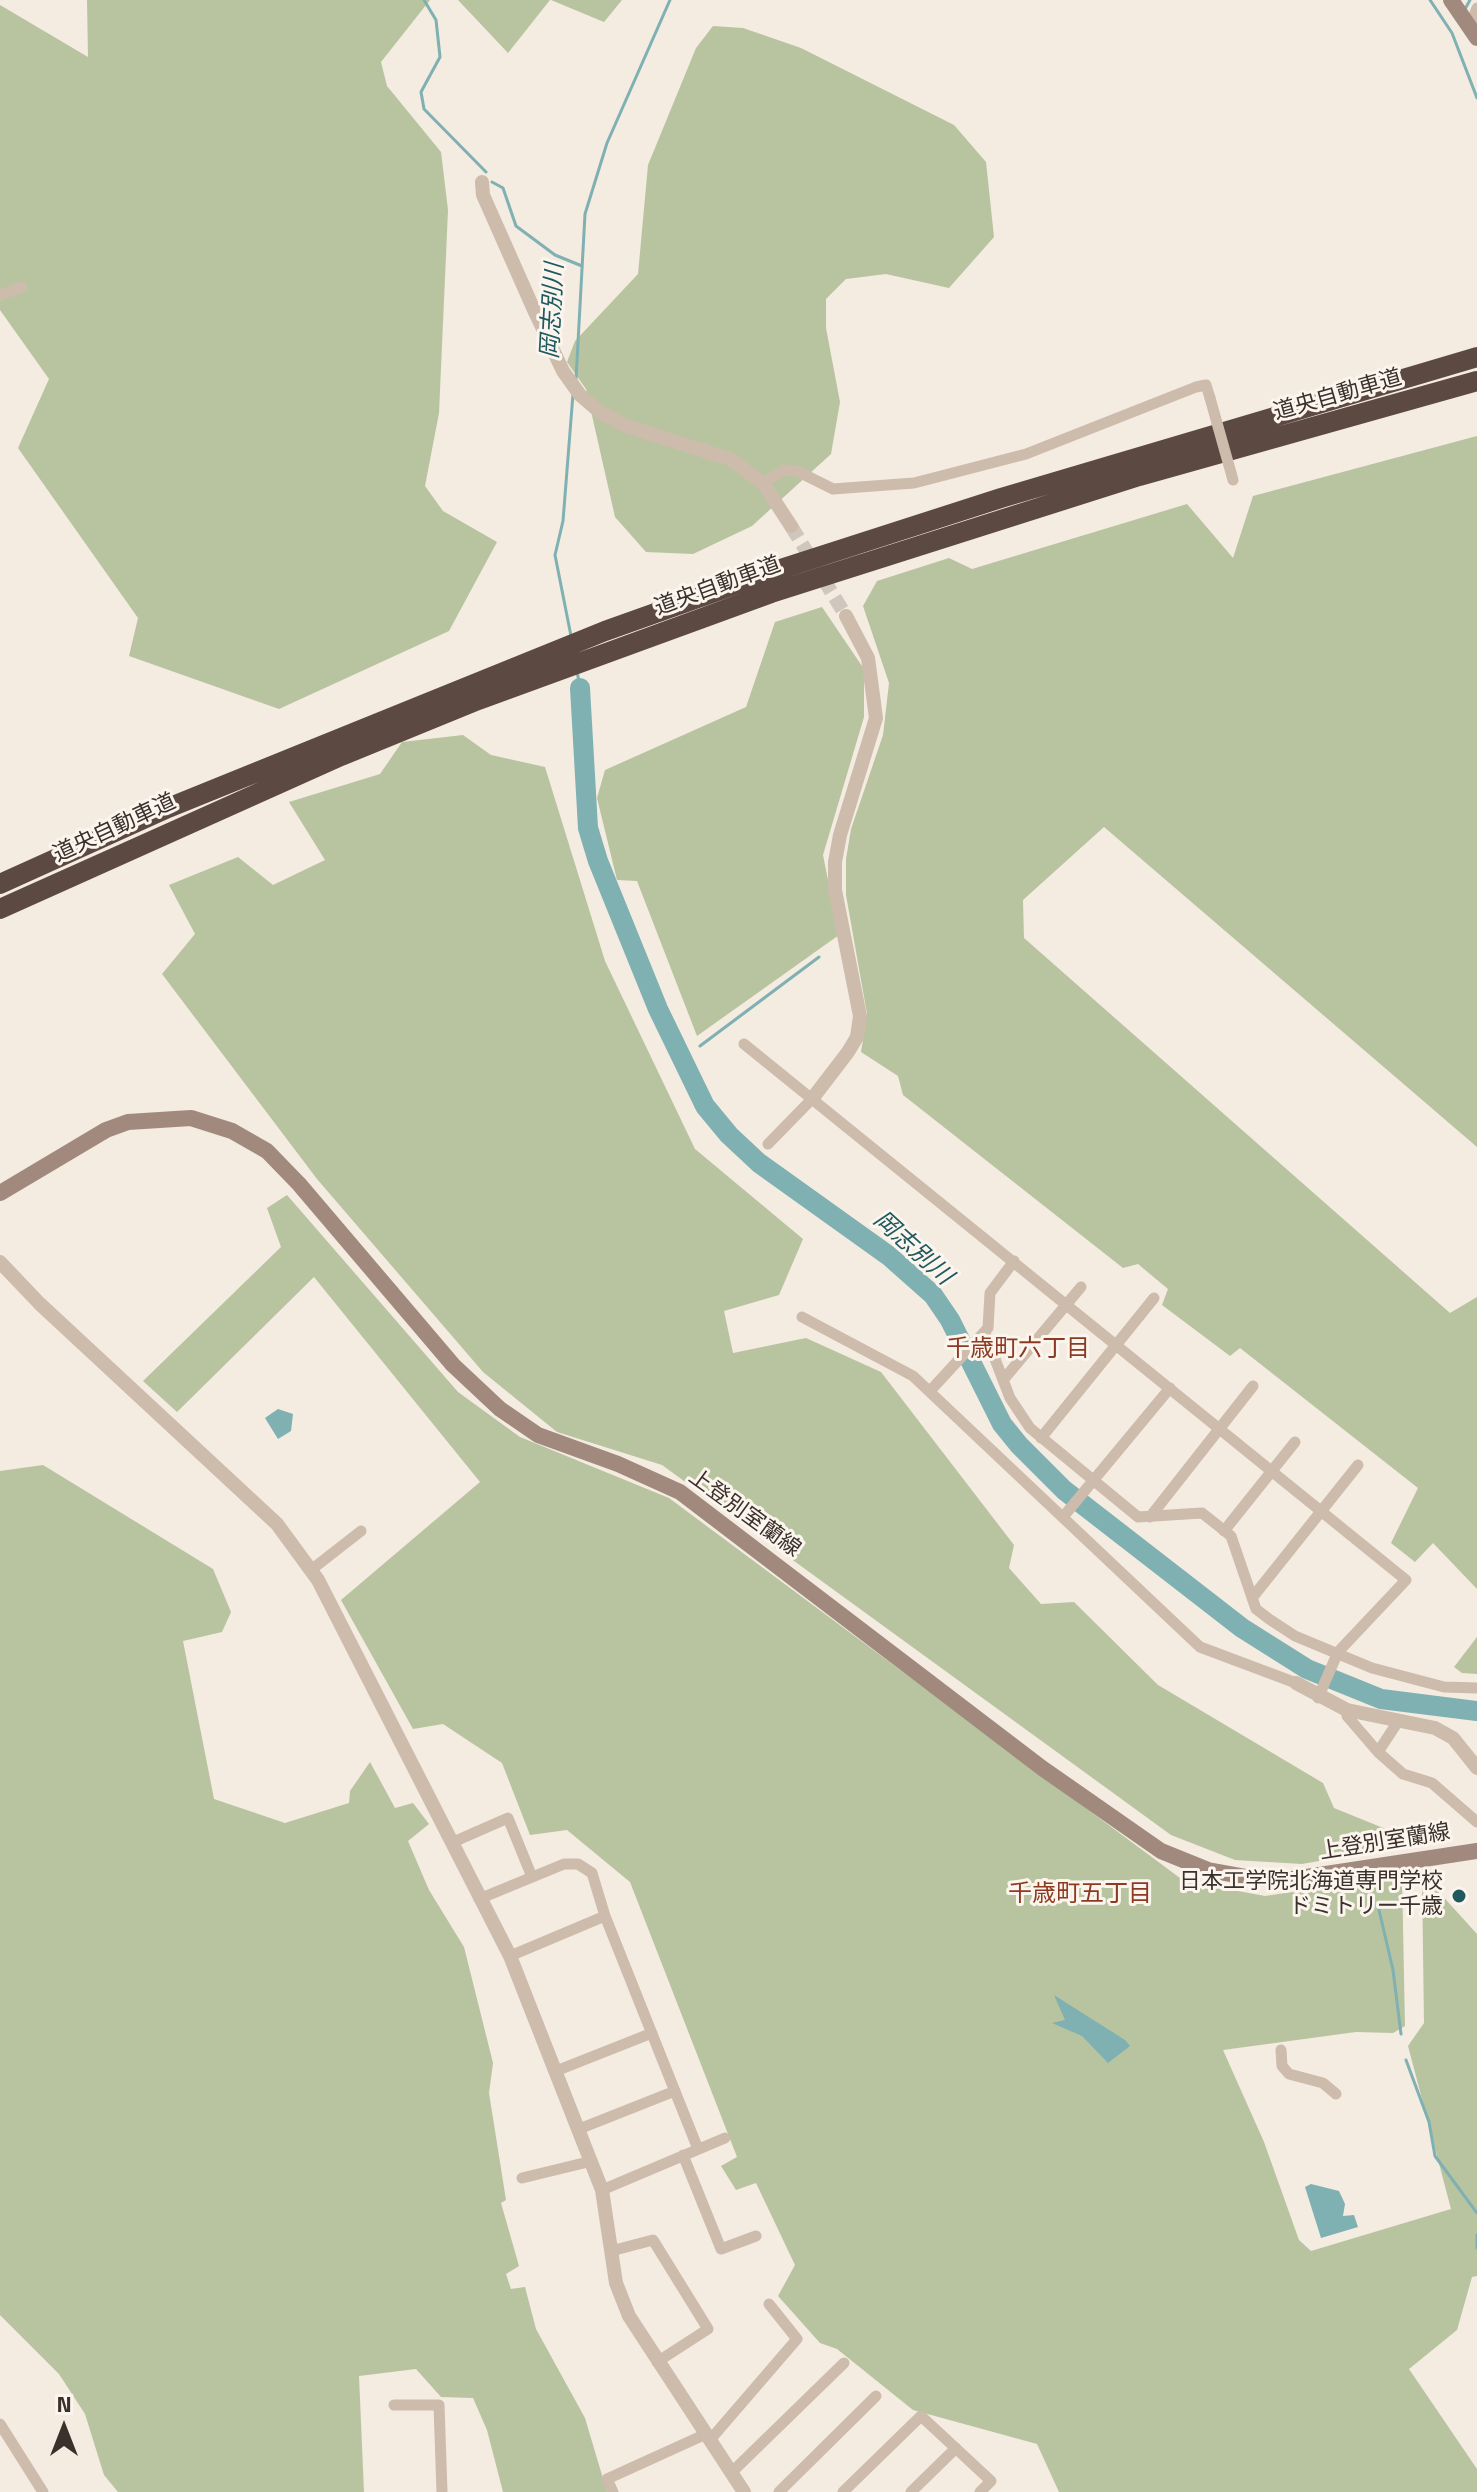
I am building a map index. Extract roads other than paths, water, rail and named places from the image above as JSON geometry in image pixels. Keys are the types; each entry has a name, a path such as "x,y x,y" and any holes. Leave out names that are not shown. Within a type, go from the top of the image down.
{"highway":[{"name":"道央自動車道","path":"0,884 182,802 469,684 648,616 1001,498 1477,357"},
{"name":"道央自動車道","path":"0,909 341,756 478,700 757,598 1066,497 1477,381"}],"main road":[{"path":"1451,0 1473,33"},
{"name":"上登別室蘭線","path":"0,1193 106,1130 128,1122 191,1118 232,1131 267,1151 299,1184 453,1365 500,1409 538,1435 618,1464 680,1492 1042,1768 1161,1851 1208,1870 1252,1878 1293,1879 1477,1851"}],"street":[{"path":"1473,33 1477,8"},
{"path":"482,182 483,195 534,310 563,371 580,395 600,412 626,426 730,459 763,483 791,526"},
{"path":"0,295 22,287"},
{"path":"763,483 784,470 797,471 833,489 914,483 1026,454 1206,385 1233,480"},
{"path":"768,1144 812,1099 857,1037 860,1016 835,890 835,862 840,835 876,718 868,658 846,616"},
{"path":"744,1044 1406,1580 1336,1655 1321,1691"},
{"path":"930,1391 983,1335 990,1293 1014,1261"},
{"path":"0,1262 40,1304 277,1524 311,1570 510,1956 602,2190 616,2283 629,2316 732,2472 741,2491"},
{"path":"1004,1379 1081,1287"},
{"path":"1041,1438 1154,1298"},
{"path":"802,1317 906,1370 1066,1513 1200,1647 1321,1691 1347,1710 1435,1728 1453,1738 1477,1768"},
{"path":"983,1335 1010,1398 1030,1428 1138,1517 1202,1513 1224,1531 1236,1548 1256,1609 1295,1636 1372,1668 1444,1687 1477,1688"},
{"path":"1150,1517 1253,1386"},
{"path":"1066,1513 1170,1388"},
{"path":"1224,1531 1295,1442"},
{"path":"1252,1598 1358,1465"},
{"path":"311,1570 361,1531"},
{"path":"1347,1710 1347,1716 1378,1752 1403,1774 1432,1783 1477,1822"},
{"path":"1378,1752 1399,1720"},
{"path":"451,1843 508,1818 532,1877"},
{"path":"479,1899 570,1863 592,1873 605,1916 698,2149"},
{"path":"510,1956 605,1916"},
{"path":"556,2071 652,2033"},
{"path":"1281,2050 1282,2066 1289,2074 1323,2083 1336,2094"},
{"path":"579,2129 675,2091"},
{"path":"602,2190 725,2138"},
{"path":"683,2155 721,2249 756,2236"},
{"path":"522,2178 592,2161"},
{"path":"611,2251 653,2240 708,2329 657,2362"},
{"path":"613,2492 607,2479 708,2437 797,2339 769,2304"},
{"path":"732,2472 844,2363"},
{"path":"779,2492 876,2396"},
{"path":"394,2405 439,2405 442,2492"},
{"path":"843,2492 921,2416 991,2481 980,2492"},
{"path":"2,2432 43,2492"},
{"path":"911,2492 956,2448"}],"water":[{"path":"278,1409 293,1414 291,1431 278,1439 265,1418"},
{"path":"1054,1995 1130,2046 1108,2063 1082,2036 1052,2023 1065,2020"},
{"path":"1311,2184 1339,2191 1345,2204 1343,2216 1354,2215 1358,2227 1321,2238 1305,2187"}],"waterway":[{"path":"424,0 436,20 440,57 421,92 424,109 486,172"},
{"name":"岡志別川","path":"576,379 585,214 607,143 670,0"},
{"path":"1430,0 1452,33 1477,98"},
{"path":"1465,9 1470,0"},
{"path":"492,182 503,188 516,226 555,255 582,266"},
{"name":"岡志別川","path":"571,636 555,555 563,521 573,394"},
{"name":"岡志別川","path":"577,671 580,688"},
{"name":"岡志別川","path":"580,688 588,828 598,861 658,1009 705,1106 729,1135 759,1163 889,1256 933,1295 950,1320 1002,1424 1019,1445 1064,1490 1242,1628 1307,1669 1381,1699 1477,1711"},
{"path":"700,1046 819,957"},
{"path":"1379,1910 1393,1970 1401,2034"},
{"path":"1406,2060 1429,2122 1435,2156 1477,2213"},
{"path":"1477,2235 1477,2248"}],"tunnel":[{"path":"791,526 846,616"}],"place":[{"name":"日本工学院北海道専門学校 ドミトリー千歳","path":"1459,1896"}],"district":[{"name":"千歳町六丁目","path":"1018,1350"},
{"name":"千歳町五丁目","path":"1080,1895"}]}
